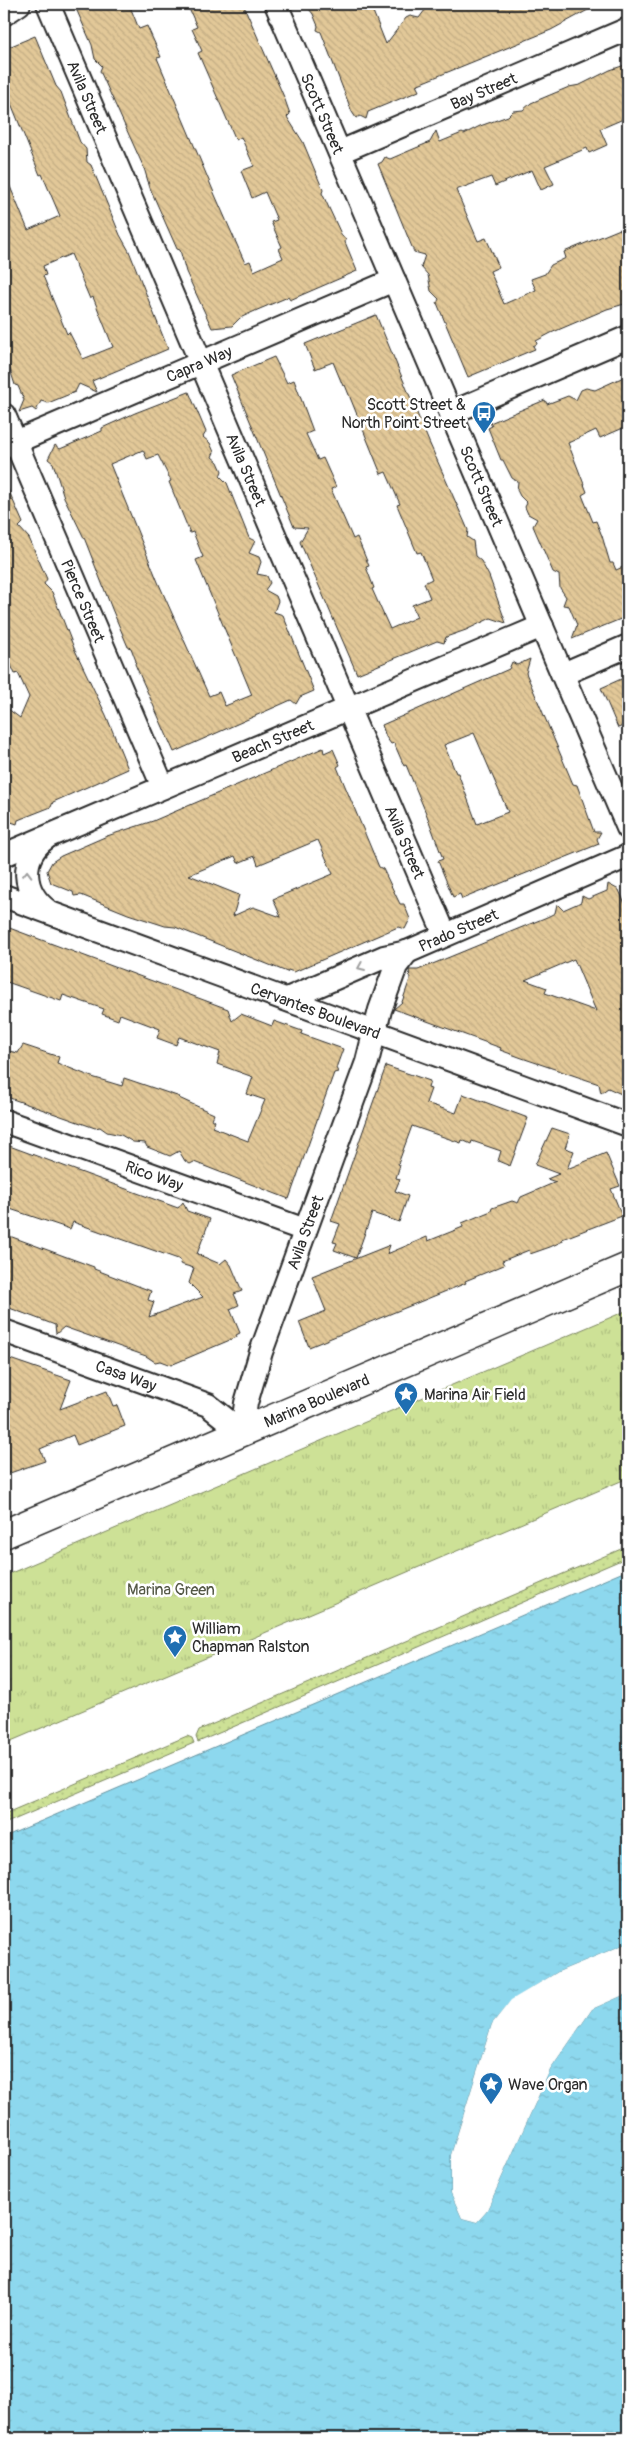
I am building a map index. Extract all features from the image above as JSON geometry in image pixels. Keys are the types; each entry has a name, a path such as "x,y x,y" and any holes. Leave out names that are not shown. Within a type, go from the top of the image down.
{"main road":[{"name":"Marina Boulevard","path":"4,1534 628,1267"}],"street":[{"path":"4,14 19,4"},
{"name":"Avila Street","path":"48,4 445,936"},
{"name":"Scott Street","path":"276,4 628,828"},
{"name":"Bay Street","path":"340,152 628,29"},
{"name":"Capra Way","path":"10,445 394,280"},
{"path":"451,413 628,337"},
{"name":"Pierce Street","path":"4,415 10,445 162,787"},
{"name":"Beach Street","path":"4,855 542,626"},
{"path":"562,674 628,646"},
{"path":"48,836 38,844 31,854 27,873 27,885 32,896 49,912"},
{"name":"Prado Street","path":"286,999 384,957 407,952 628,856"},
{"name":"Cervantes Boulevard","path":"4,896 628,1125"},
{"name":"Avila Street","path":"242,1432 255,1370 367,1062 380,1010 396,966 407,952"},
{"name":"Rico Way","path":"4,1121 305,1230"},
{"name":"Casa Way","path":"4,1331 208,1405 242,1432"}],"green space":[{"name":"Marina Green","path":"628,1310 628,1478 4,1744 4,1576"},
{"path":"628,1546 628,1557 198,1742 196,1737 199,1730"},
{"path":"187,1736 192,1738 194,1743 4,1824 4,1814"}],"water":[{"path":"628,1570 628,1943 558,1972 511,2001 492,2024 451,2155 451,2193 462,2218 477,2222 486,2212 550,2070 592,2009 628,1993 628,2438 4,2438 4,1837"}],"pier":[{"path":"628,1943 628,1946 559,1974 513,2002 494,2025 453,2155 454,2192 464,2215 476,2219 484,2210 548,2069 590,2007 628,1991 628,1993 592,2009 550,2070 486,2212 477,2222 462,2218 451,2193 451,2155 492,2024 511,2000 558,1972"}],"building":[{"path":"74,4 129,4 139,29 147,26 161,57 157,58 215,195 245,263 250,261 254,271 283,258 279,249 282,247 271,222 277,220 265,192 252,198 241,171 254,166 241,137 236,140 198,53 202,51 192,29 197,27 187,4 243,4 284,97 290,114 287,117 303,142 323,190 322,193 342,236 346,239 345,242 357,271 290,300 288,297 255,311 240,318 232,326 212,328 186,272 180,250 177,249 150,188 144,168 100,71 102,66 95,59 92,45"},
{"path":"305,4 370,4 386,44 406,18 410,16 419,18 425,10 429,8 438,9 443,4 599,4 551,30 416,85 419,91 368,112 366,119 360,116 356,118 352,112 321,32 317,30 318,26 313,14"},
{"path":"35,36 56,86 61,92 80,142 86,149 87,162 91,165 120,235 129,251 168,349 92,381 97,392 79,384 75,392 48,403 41,401 36,411 32,408 19,412 24,400 18,386 15,385 4,351 4,172 28,230 60,216 42,174 40,175 4,86 4,49","holes":["71,254 90,299 93,297 113,347 83,359 69,332 67,334 43,276 46,275 43,266"]},
{"path":"628,64 628,117 600,129 607,145 589,153 587,148 545,166 554,184 541,190 532,170 495,186 491,177 456,190 478,241 486,238 499,267 490,271 504,304 536,290 531,279 545,274 551,265 566,258 564,252 620,229 625,239 628,238 628,303 607,309 551,333 536,341 537,344 533,346 535,349 468,377 437,303 439,299 431,291 428,275 421,267 425,255 414,252 378,164 385,157 390,159 430,142 436,131 440,142 462,133 464,134 508,116 513,111 523,110 531,103 569,87 580,85 610,70"},
{"path":"376,315 468,530 467,537 473,541 475,556 481,561 489,576 506,623 491,618 446,637 444,643 437,641 357,674 300,542 308,528 294,527 231,375 274,357 287,383 294,380 313,431 306,434 318,460 323,458 336,487 331,489 353,539 357,537 369,566 366,567 374,588 372,589 390,629 417,617 412,605 430,598 424,583 432,579 421,552 417,553 397,505 400,504 386,472 381,474 345,385 343,386 333,362 315,369 305,344"},
{"path":"628,375 628,426 600,438 596,430 568,443 587,492 582,495 593,522 596,521 610,563 613,563 616,570 628,565 628,616 572,639 577,625 569,606 563,605 566,597 560,588 559,575 553,572 533,526 537,519 528,514 525,507 527,503 517,490 518,482 512,478 503,460 501,460 488,428 492,426 490,423 545,400 547,404 568,396 576,400 581,390 586,388 595,390"},
{"path":"189,392 206,432 203,437 210,443 214,452 212,457 218,462 222,471 220,476 227,483 249,538 255,541 249,553 259,557 261,562 257,574 267,576 270,583 265,590 276,596 278,601 274,612 283,615 314,691 300,697 296,704 291,700 174,752 135,664 136,661 131,648 128,647 85,540 64,497 53,463 48,459 55,445 60,449 102,431 102,428","holes":["143,450 147,459 158,455 171,481 169,482 190,533 193,532 203,557 196,560 252,695 225,706 219,692 209,696 158,582 110,464"]},
{"path":"4,480 23,523 19,527 29,538 47,579 44,584 52,592 74,648 106,715 128,769 53,802 51,807 18,820 17,824 11,822 4,825 4,706 20,718 29,697 18,673 15,674 4,649"},
{"path":"530,659 526,673 573,784 577,785 594,832 601,832 597,839 599,844 462,899 460,894 453,897 438,861 443,859 426,813 406,765 404,766 394,743 391,744 386,737 382,725 509,669 512,662 517,665","holes":["474,733 508,812 477,824 458,773 456,773 444,745"]},
{"path":"628,676 628,724 618,728 601,688"},
{"path":"323,748 324,753 333,749 340,765 337,767 379,867 383,869 400,904 404,904 410,919 405,929 398,927 294,972 288,970 287,972 175,927 165,926 128,914 81,895 74,896 73,892 51,883 47,871 52,862 61,856 107,836 153,821","holes":["318,840 333,874 273,899 281,917 253,907 233,916 239,895 189,875 235,856 238,863 255,856 258,865"]},
{"path":"608,884 619,890 628,911 628,1097 608,1088 601,1093 599,1084 500,1050 501,1048 394,1009 402,1002 410,979 409,970 418,970 547,917 555,913 557,904 563,910 581,902 582,896 588,899 607,891","holes":["574,959 596,1011 545,993 547,988 525,980"]},
{"path":"4,926 228,1009 232,1021 241,1014 272,1026 274,1021 302,1031 301,1034 343,1049 336,1068 338,1072 334,1073 289,1199 194,1162 190,1164 185,1161 179,1151 170,1156 147,1147 145,1143 133,1142 121,1135 107,1132 100,1127 95,1128 4,1096 4,1050 18,1053 23,1045 59,1057 57,1063 92,1077 122,1086 124,1078 180,1097 214,1114 212,1119 215,1121 212,1127 248,1141 265,1100 247,1094 253,1077 217,1064 220,1052 179,1037 176,1045 157,1038 160,1029 120,1014 118,1020 102,1014 104,1009 63,995 61,1001 4,981"},
{"path":"386,1066 430,1081 428,1088 431,1089 426,1103 456,1113 463,1094 528,1118 510,1166 498,1161 501,1151 472,1141 471,1144 462,1140 461,1143 412,1126 398,1164 400,1165 396,1178 400,1179 395,1191 408,1196 399,1222 372,1213 356,1258 334,1250 337,1243 333,1242 340,1224 331,1221"},
{"path":"552,1128 570,1134 565,1148 574,1151 567,1169 606,1153 620,1186 611,1189 622,1216 562,1239 563,1241 550,1247 530,1254 529,1250 502,1261 504,1265 465,1281 466,1283 309,1347 299,1322 326,1311 312,1276 390,1245 387,1254 427,1237 428,1241 463,1227 462,1223 491,1211 492,1208 512,1201 518,1203 521,1197 556,1182 547,1179 559,1174 535,1165"},
{"path":"4,1144 178,1208 183,1202 187,1211 210,1219 197,1254 220,1264 226,1259 231,1265 242,1291 234,1294 239,1305 230,1309 240,1333 236,1335 237,1337 171,1365 160,1361 155,1362 146,1356 64,1327 56,1334 55,1325 4,1306 4,1234 94,1267 94,1269 151,1291 148,1300 154,1302 149,1317 203,1297 189,1283 194,1268 180,1264 181,1260 73,1222 70,1229 4,1207"},
{"path":"4,1357 71,1380 60,1409 107,1391 113,1406 117,1405 125,1426 77,1445 73,1435 40,1449 45,1461 4,1475"}],"place":[{"name":"Scott Street & North Point Street","path":"484,434"},
{"name":"Marina Air Field","path":"406,1415"},
{"name":"William Chapman Ralston","path":"175,1658"},
{"name":"Wave Organ","path":"491,2105"}]}
